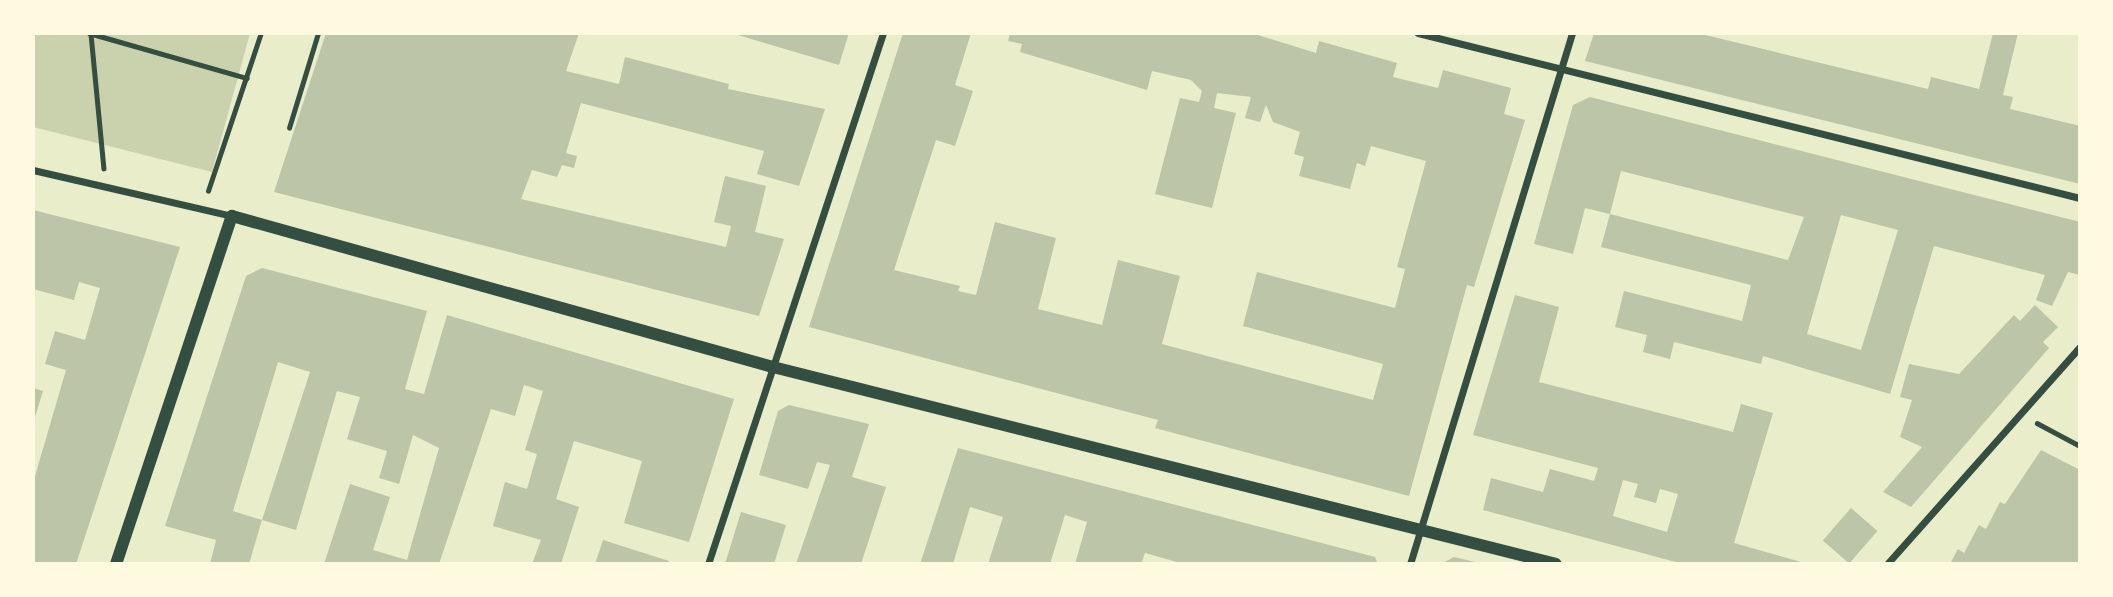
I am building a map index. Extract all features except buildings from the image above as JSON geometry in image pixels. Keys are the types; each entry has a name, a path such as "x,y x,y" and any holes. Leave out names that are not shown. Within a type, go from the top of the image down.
{"street":[{"path":"708,564 883,33"},
{"path":"1418,33 2080,198"},
{"path":"1410,564 1572,33"},
{"path":"33,170 232,216 773,367 1556,564"},
{"path":"116,564 232,216"},
{"path":"1887,564 2080,347"}],"path":[{"path":"106,189 90,33 247,78"},
{"path":"189,206 212,187 261,33"},
{"path":"289,128 318,33"},
{"path":"2020,414 2080,446"}],"green space":[{"path":"33,33 250,33 212,172 33,127"}]}
